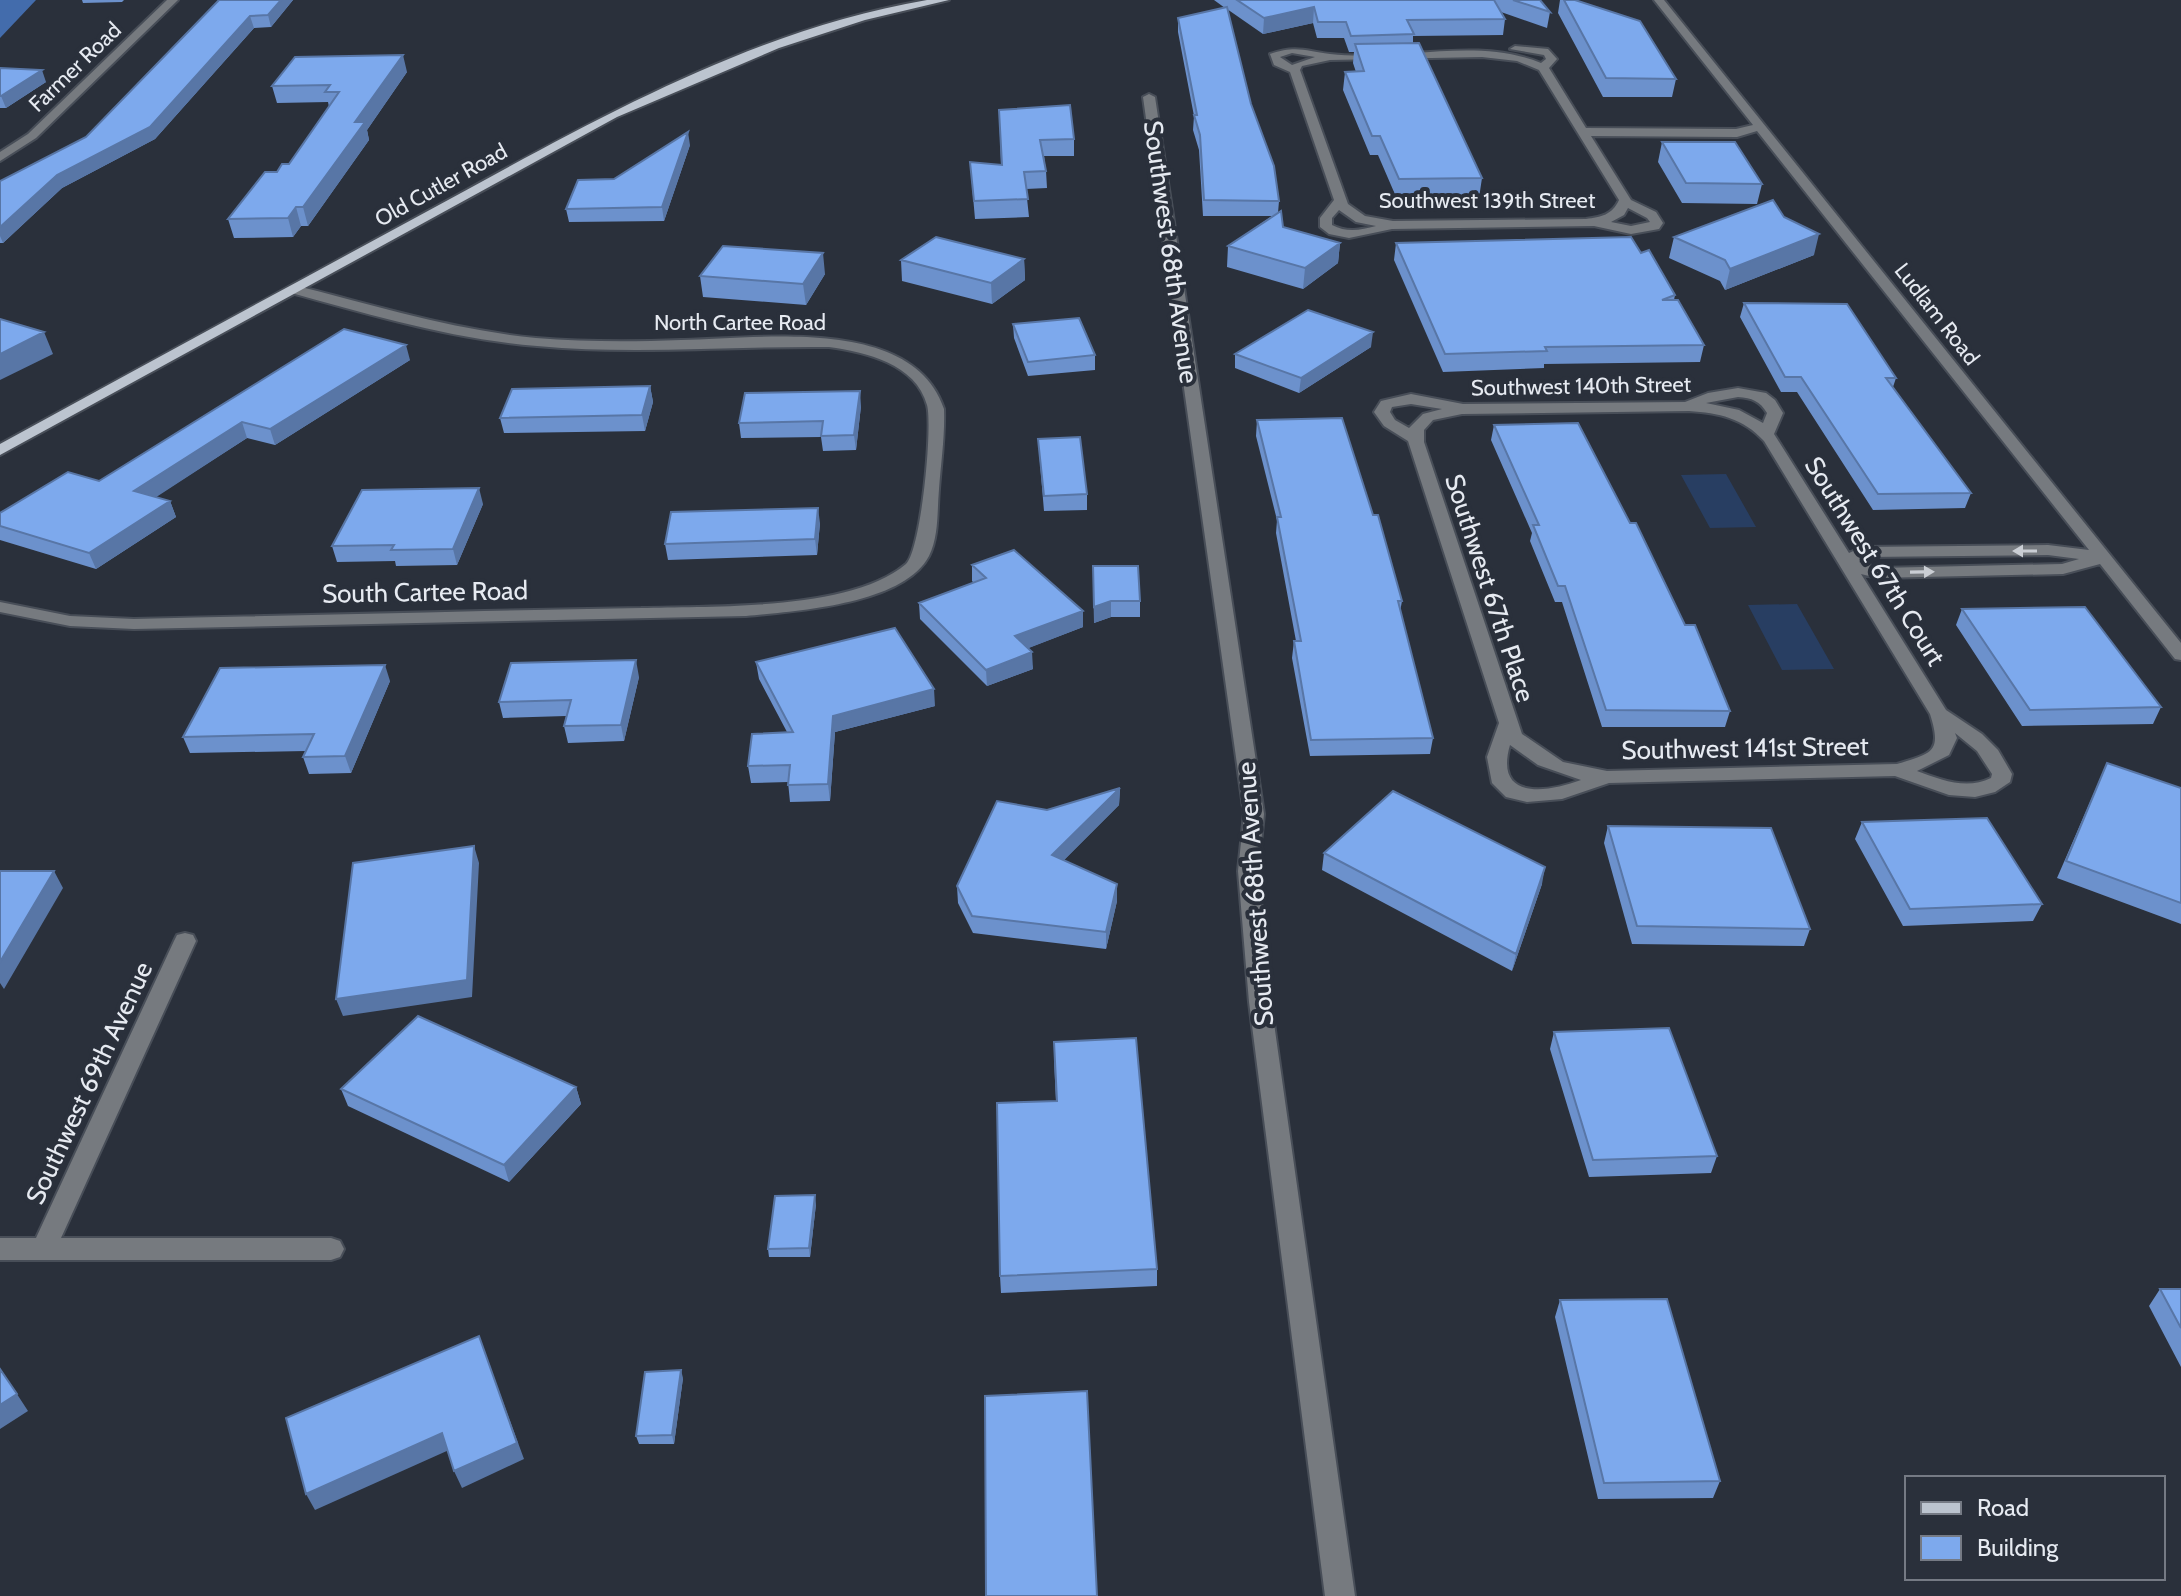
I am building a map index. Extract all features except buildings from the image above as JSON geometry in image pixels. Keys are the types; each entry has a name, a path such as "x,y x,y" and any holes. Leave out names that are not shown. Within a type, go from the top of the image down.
{"main road":[{"name":"Old Cutler Road","path":"0,450 587,129 666,90 797,40 924,1 944,0"}],"street":[{"name":"Farmer Road","path":"0,157 32,136 173,0"},
{"name":"Ludlam Road","path":"1659,0 2181,655"},
{"path":"1495,55 1519,48 1542,50 1552,56 1543,68"},
{"path":"1330,57 1300,66 1278,63 1274,56 1298,50 1330,57 1495,55 1528,60 1543,68 1625,202 1652,215 1657,223 1631,230 1595,222"},
{"path":"1300,66 1339,201 1325,223 1332,231 1361,234 1393,225"},
{"name":"Southwest 68th Avenue","path":"1149,97 1254,814 1248,871 1260,1002 1340,1596"},
{"path":"1580,130 1596,134 1737,133 1758,127"},
{"name":"Southwest 139th Street","path":"1339,201 1347,212 1361,219 1393,225 1595,222 1613,217 1624,208 1625,202"},
{"name":"North Cartee Road","path":"293,289 426,325 504,338 570,344 829,343 869,350 899,364 926,388 935,406 936,438 924,548 913,568 898,577 850,594"},
{"path":"1686,406 1723,394 1757,396 1769,402 1775,413 1766,434"},
{"path":"1415,439 1389,423 1382,412 1386,404 1411,399 1462,409"},
{"name":"Southwest 140th Street","path":"1415,439 1416,429 1428,417 1462,409 1686,406 1736,413"},
{"name":"Southwest 67th Court","path":"1736,413 1766,434 1939,714 1947,738 1942,751"},
{"name":"Southwest 67th Place","path":"1415,439 1507,725 1513,737 1547,763"},
{"path":"1845,563 1877,573 2063,569 2102,557"},
{"name":"South Cartee Road","path":"0,607 70,621 134,624 719,613 779,607 850,594"},
{"path":"1898,770 1925,782 1963,789 1981,789 2000,782 2002,774 1991,754 1971,735 1939,714"},
{"path":"1507,725 1497,768 1506,788 1516,793 1562,794 1607,777"},
{"name":"Southwest 141st Street","path":"1547,763 1577,773 1607,777 1898,770 1924,762 1942,751"},
{"name":"Southwest 69th Avenue","path":"44,1248 185,941"},
{"path":"0,1249 331,1249"}],"shaded area":[{"path":"0,0 36,0 0,38"},
{"path":"1726,474 1756,527 1710,528 1681,475"},
{"path":"1797,604 1834,669 1782,670 1748,605"}]}
